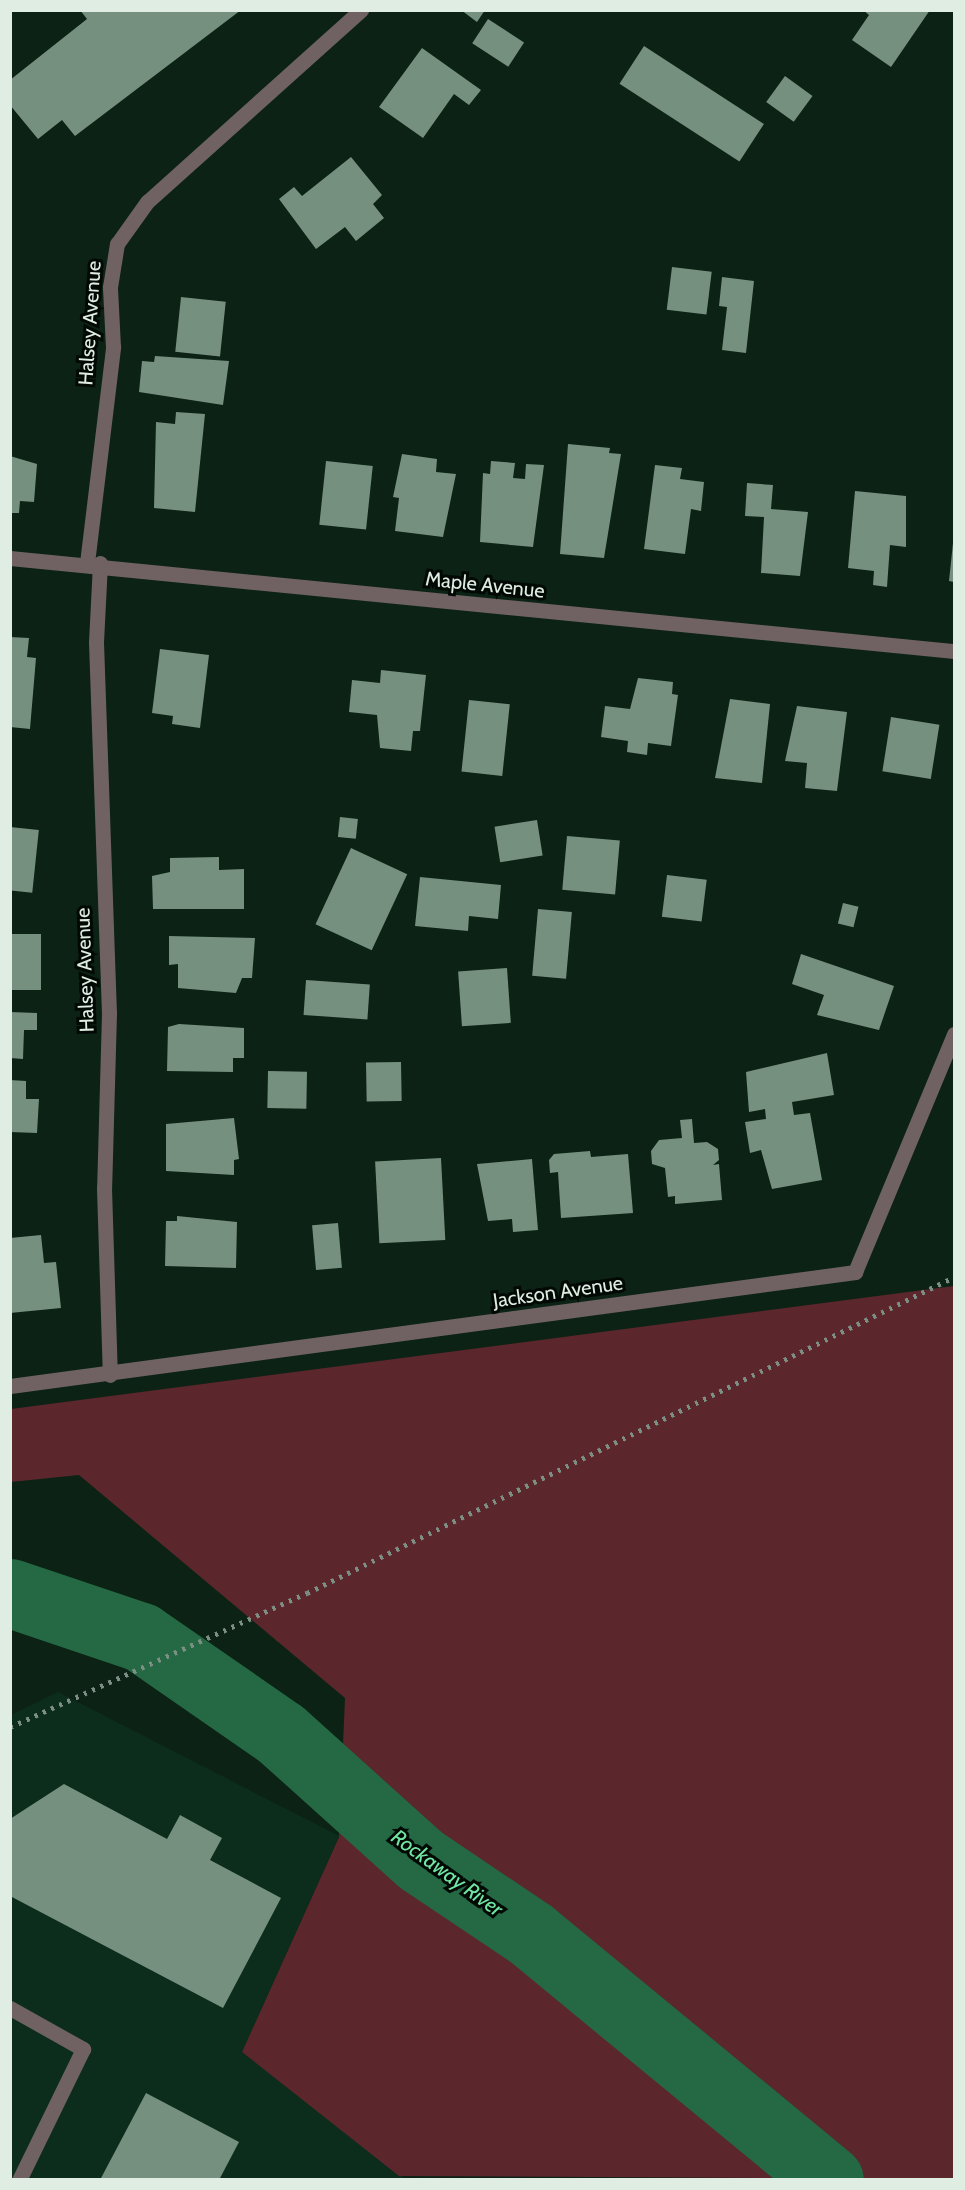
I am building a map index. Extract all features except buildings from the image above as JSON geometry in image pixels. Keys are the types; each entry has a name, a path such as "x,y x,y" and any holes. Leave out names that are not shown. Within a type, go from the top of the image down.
{"street":[{"name":"Halsey Avenue","path":"110,1374 104,1188 109,1013 94,563 113,347 110,287 117,244 147,202 361,10"},
{"name":"Maple Avenue","path":"10,558 94,563 645,623 954,651"},
{"name":"Jackson Avenue","path":"10,1386 855,1272 954,1034"},
{"path":"10,2008 83,2049 19,2180"}],"shaded area":[{"path":"954,1286 954,2179 399,2176 242,2052 339,1837 345,1698 79,1475 11,1482 11,1409"},
{"path":"58,1692 339,1836 242,2052 405,2179 11,2180 11,1715"}],"waterway":[{"name":"Rockaway River","path":"10,1593 141,1637 281,1734 421,1860 531,1934 829,2180"}],"railway":[{"path":"10,1727 307,1593 954,1277"}]}
